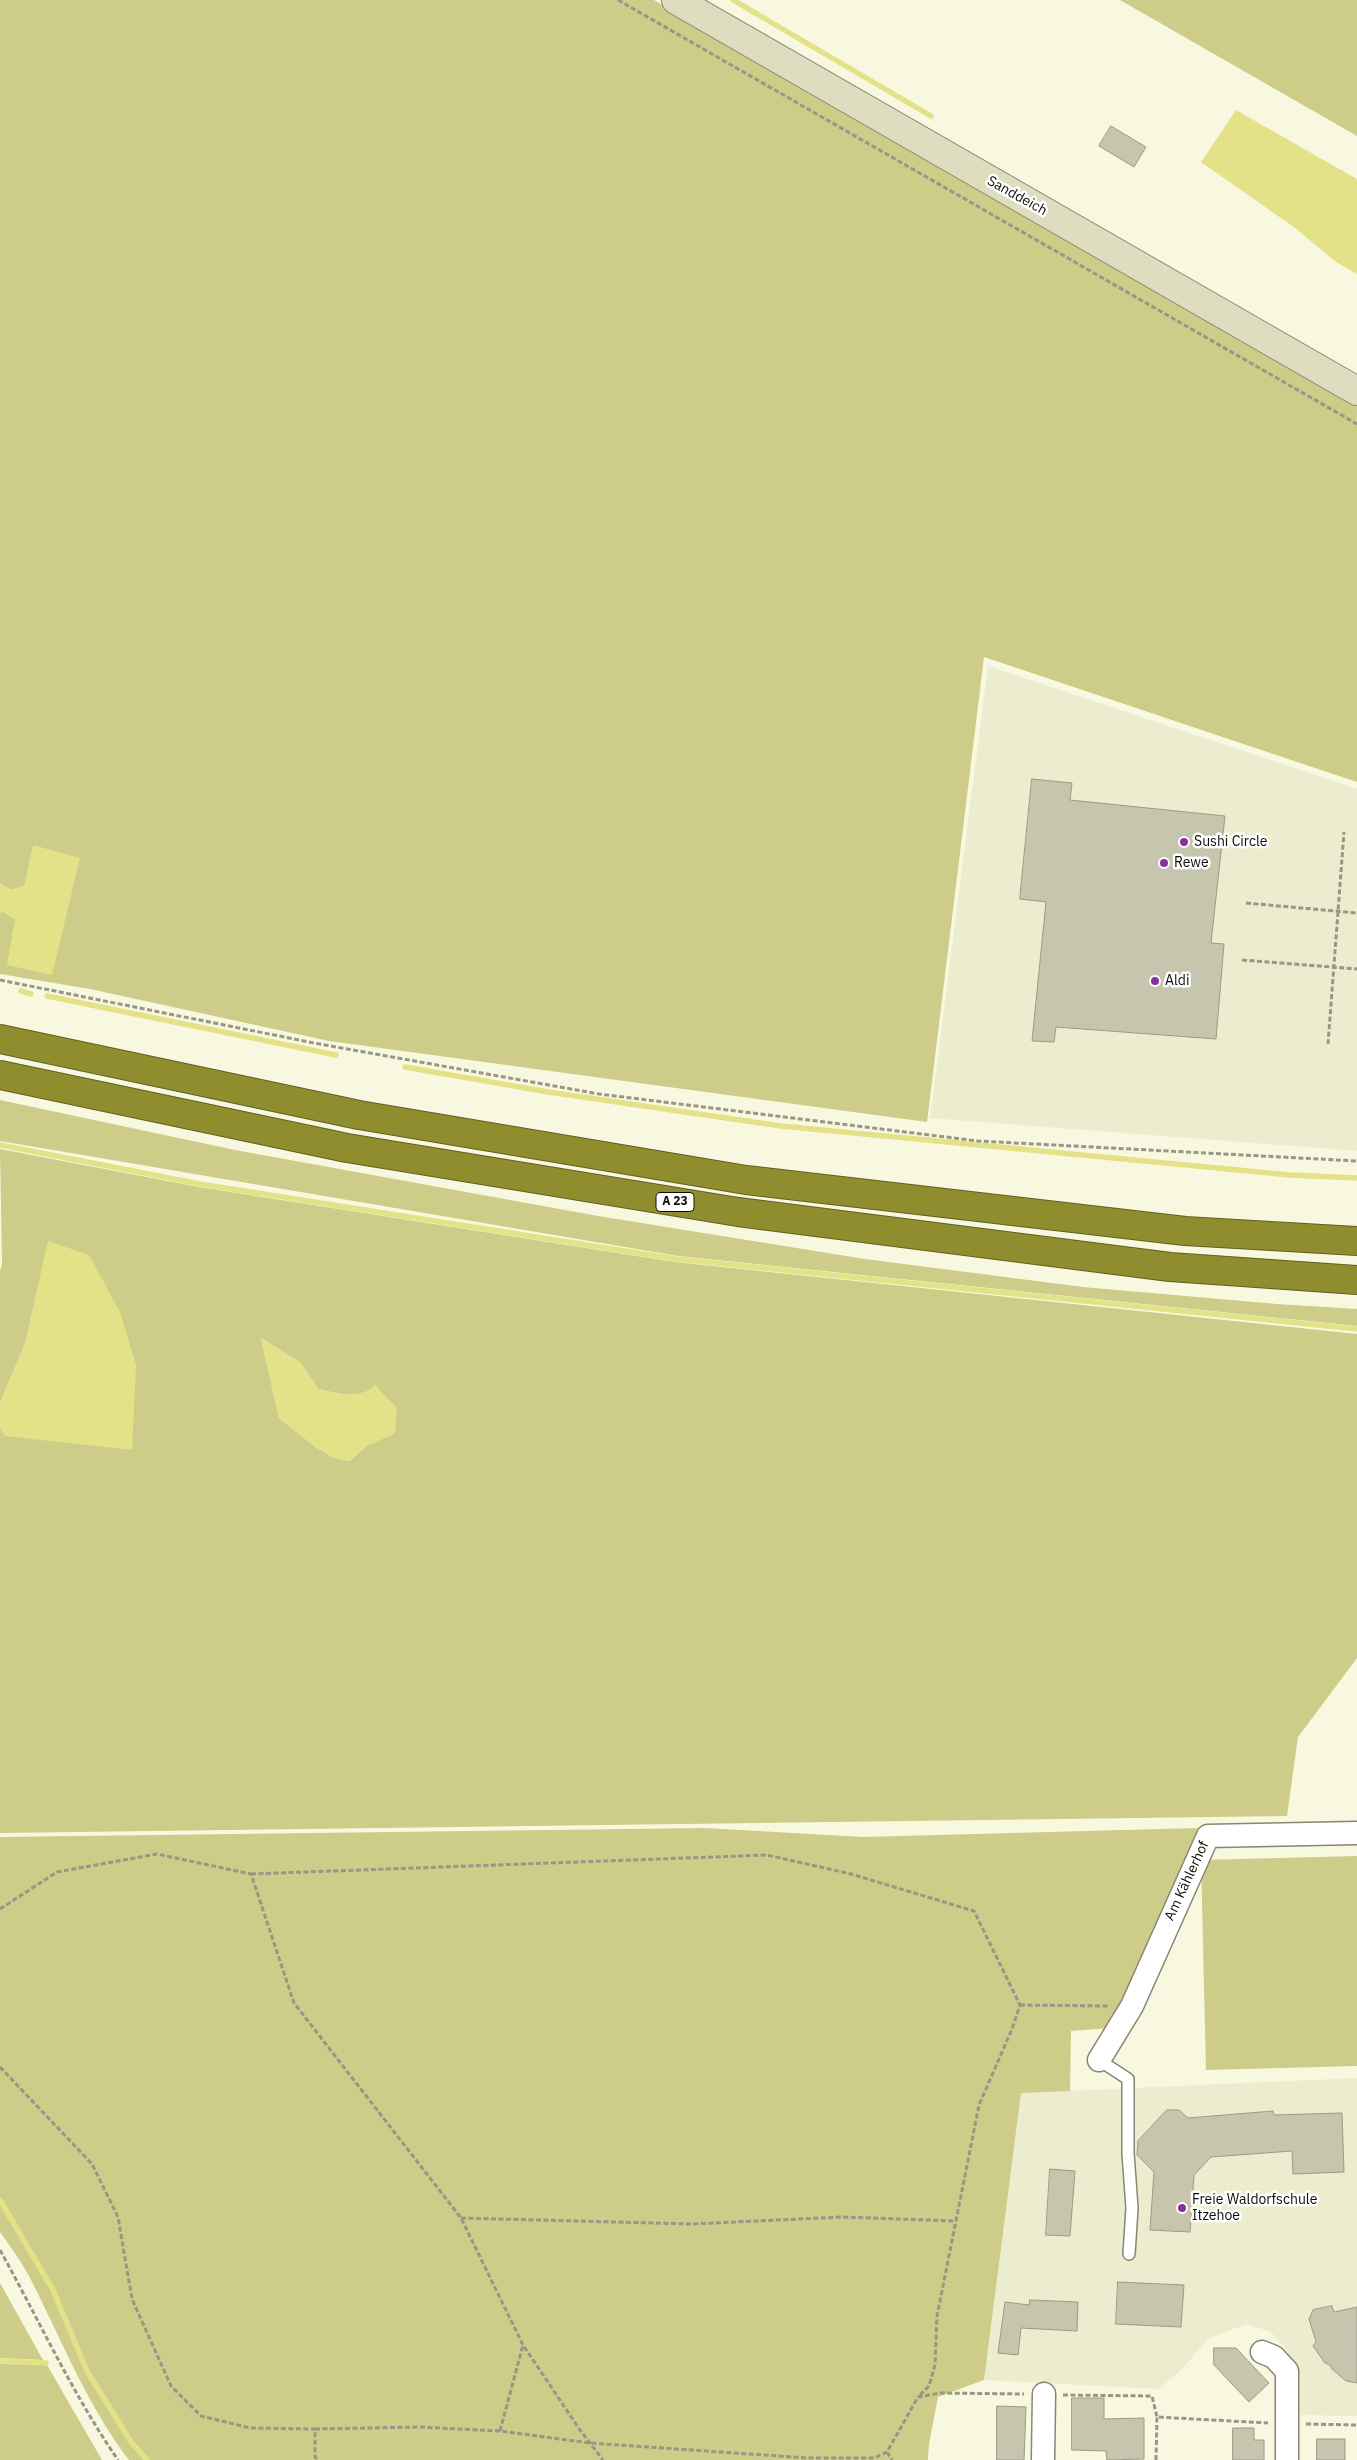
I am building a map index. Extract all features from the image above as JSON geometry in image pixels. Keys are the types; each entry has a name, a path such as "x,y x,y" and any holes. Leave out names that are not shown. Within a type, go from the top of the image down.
{"highway":[{"path":"0,1039 359,1115 746,1180 1185,1231 1357,1241"},
{"name":"A 23","path":"0,1075 347,1148 738,1212 1170,1267 1357,1280"}],"street":[{"name":"Sanddeich","path":"676,0 1357,391"},
{"name":"Am Kählerhof","path":"1099,2060 1132,2006 1208,1836 1357,1833"},
{"path":"1262,2352 1274,2357 1287,2371 1287,2460"},
{"path":"1043,2460 1044,2394"}],"lane":[{"path":"1099,2060 1128,2079 1128,2153 1132,2208 1129,2254"}],"path":[{"path":"618,0 1357,424"},
{"path":"1328,1044 1344,832"},
{"path":"1246,903 1357,913"},
{"path":"1242,960 1357,969"},
{"path":"0,980 314,1043 599,1094 978,1142 1357,1161"},
{"path":"0,1909 57,1872 157,1854 251,1874 767,1854 851,1874 974,1911 1020,2005 1012,2029 979,2105 937,2316 935,2365 929,2386 918,2397 887,2452 874,2458 807,2458 590,2443 500,2431 410,2427 250,2428 201,2416 171,2386 132,2299 118,2218 92,2164 0,2067"},
{"path":"251,1874 294,2003 461,2218 523,2345 603,2460"},
{"path":"1020,2005 1132,2006"},
{"path":"461,2218 692,2224 842,2217 956,2221"},
{"path":"0,2250 38,2319 64,2372 118,2460"},
{"path":"500,2431 523,2345"},
{"path":"918,2397 940,2392 1152,2396 1157,2417 1156,2460"},
{"path":"1157,2417 1286,2424 1357,2424"},
{"path":"315,2429 316,2457 318,2460"},
{"path":"887,2452 892,2460"}],"shaded area":[{"path":"0,0 654,0 1138,276 1357,404 1357,782 984,657 927,1122 329,1041 90,989 0,974 0,913 2,911 15,919 24,886 12,890 0,884"},
{"path":"1120,0 1357,0 1357,136"},
{"path":"1236,110 1357,179 1357,274 1336,262 1295,228 1201,162"},
{"path":"988,666 1357,789 1357,1151 930,1118"},
{"path":"33,845 80,858 52,975 7,965 15,919 2,911 0,913 0,884 12,890 24,886"},
{"path":"0,1100 235,1150 598,1216 865,1259 1083,1287 1357,1309 1357,1326 678,1256 0,1141"},
{"path":"0,1149 199,1187 675,1262 1357,1334 1357,1658 1298,1737 1287,1816 0,1833 0,1426 5,1436 48,1242 25,1344 0,1403 0,1271 2,1264","holes":["261,1338 301,1363 318,1389 340,1394 356,1394 363,1393 375,1385 395,1433 366,1446 350,1461 335,1458 317,1448 279,1418"]},
{"path":"48,1241 89,1255 120,1312 136,1365 132,1450 5,1436 0,1426 0,1403 25,1344"},
{"path":"261,1338 301,1363 318,1389 340,1394 356,1394 363,1393 375,1385 397,1408 395,1433 366,1446 350,1461 335,1458 317,1448 279,1418"},
{"path":"705,1828 863,1837 1198,1828 1112,2028 1071,2031 1070,2091 1021,2093 984,2380 938,2397 929,2444 928,2460 129,2460 87,2394 29,2276 0,2232 0,1837"},
{"path":"1357,1856 1357,2066 1206,2070 1201,1860"},
{"name":"Freie Waldorfschule Itzehoe","path":"1357,2078 1357,2416 1293,2415 1294,2369 1287,2351 1271,2332 1247,2324 1209,2338 1181,2370 1159,2389 984,2380 1021,2093"},
{"path":"0,2283 43,2360 0,2358"},
{"path":"0,2364 47,2365 102,2460 0,2460"}],"building":[{"path":"1111,126 1146,147 1134,167 1099,146"},
{"path":"1032,779 1072,783 1070,800 1225,816 1211,943 1224,944 1216,1039 1056,1027 1054,1042 1032,1041 1046,902 1020,899"},
{"path":"1167,2110 1179,2110 1188,2118 1273,2111 1274,2115 1342,2113 1344,2172 1293,2174 1292,2151 1211,2157 1194,2175 1190,2232 1150,2230 1154,2172 1137,2155 1138,2141"},
{"path":"1050,2169 1075,2171 1070,2236 1046,2235"},
{"path":"1118,2282 1184,2285 1181,2327 1116,2324"},
{"path":"1030,2300 1078,2302 1077,2331 1021,2328 1018,2355 998,2353 1005,2302 1029,2305"},
{"path":"1332,2306 1334,2312 1357,2307 1357,2383 1346,2381 1330,2365 1325,2363 1313,2346 1316,2342 1309,2319 1313,2310"},
{"path":"1214,2348 1236,2348 1269,2383 1249,2402 1214,2365"},
{"path":"1072,2398 1104,2398 1104,2419 1144,2418 1144,2459 1107,2460 1106,2451 1072,2450"},
{"path":"997,2406 1026,2407 1024,2460 997,2460"},
{"path":"1233,2428 1254,2428 1254,2440 1264,2440 1264,2460 1233,2460"},
{"path":"1317,2439 1345,2439 1345,2460 1317,2460"}],"waterway":[{"path":"733,0 931,116"},
{"path":"21,991 31,994"},
{"path":"47,996 336,1055"},
{"path":"405,1067 548,1092 781,1126 1290,1175 1357,1178"},
{"path":"0,1145 200,1184 676,1259 1357,1329"},
{"path":"0,2200 53,2290 87,2371 131,2442 147,2460"},
{"path":"0,2361 46,2363"}],"place":[{"name":"Sushi Circle","path":"1184,842"},
{"name":"Rewe","path":"1164,863"},
{"name":"Aldi","path":"1155,981"},
{"name":"Freie Waldorfschule Itzehoe","path":"1182,2208"}]}
